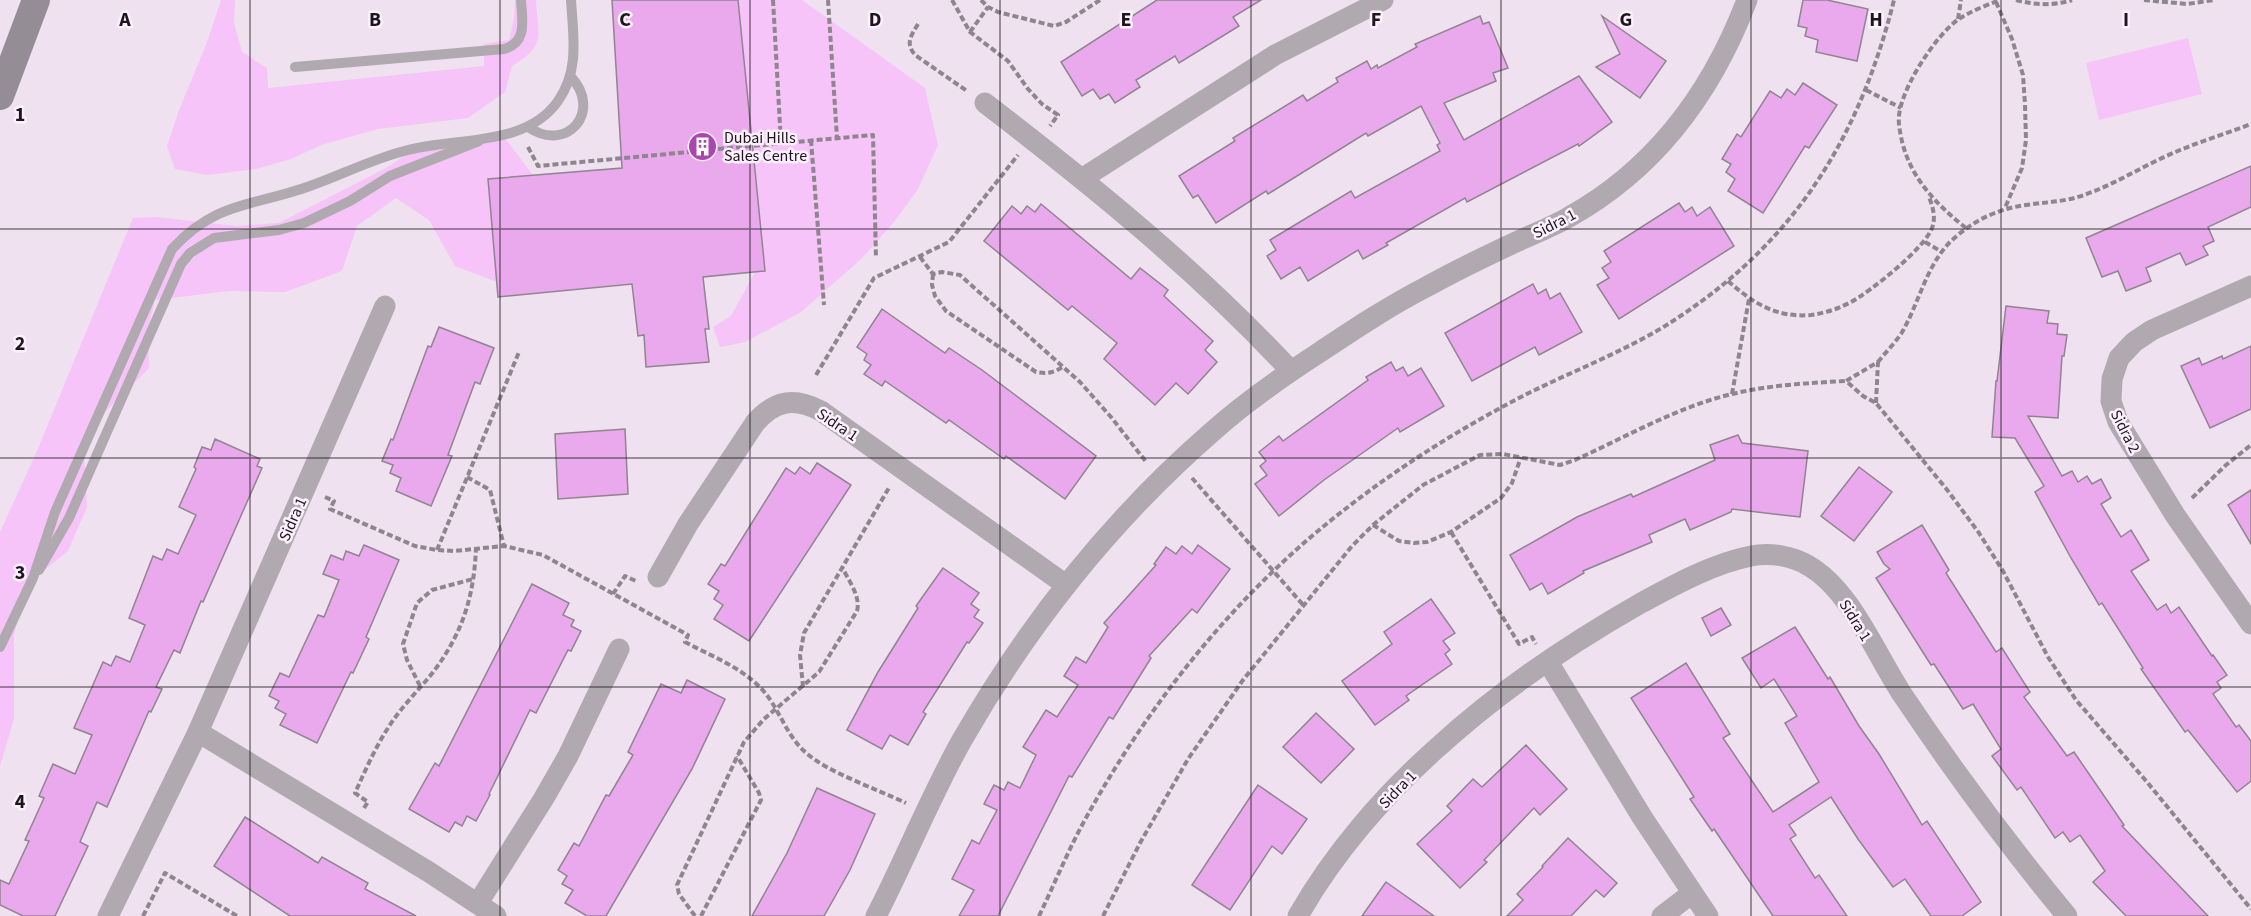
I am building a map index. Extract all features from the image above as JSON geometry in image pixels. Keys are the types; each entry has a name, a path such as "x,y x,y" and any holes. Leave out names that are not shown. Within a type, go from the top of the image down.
{"main road":[{"path":"0,96 36,0"}],"street":[{"path":"1083,178 1275,55 1383,0"},
{"name":"Sidra 1","path":"876,916 925,811 963,739 1012,661 1066,585 1160,480 1214,429 1291,371 1358,327 1425,287 1569,217 1610,191 1648,159 1682,122 1710,81 1733,37 1747,0"},
{"path":"985,103 1083,178 1219,296 1291,371"},
{"name":"Sidra 2","path":"2251,286 2152,330 2134,342 2120,358 2112,379 2111,401 2118,422 2175,515 2251,624"},
{"name":"Sidra 1","path":"108,916 198,732 385,306"},
{"name":"Sidra 1","path":"658,577 688,524 755,423 765,412 778,405 792,402 807,404 821,411 1066,585"},
{"name":"Sidra 1","path":"1298,916 1341,853 1386,798 1435,749 1480,711 1586,635 1682,580 1754,555 1782,556 1808,565 1831,581 1847,603 1901,694 1957,775 2014,853 2067,916"},
{"path":"478,903 568,756 619,649"},
{"path":"1548,662 1594,741 1691,894 1708,916"},
{"path":"198,732 496,916"},
{"path":"1662,916 1691,894"}],"lane":[{"path":"295,67 504,50 517,43 521,36 523,29 521,0"},
{"path":"33,578 55,512 172,249 199,224 232,207 307,188 384,157 440,143 484,138 524,129 550,111 559,101 571,77 574,58 571,0"},
{"path":"524,129 550,137 562,135 572,129 580,120 584,108 584,96 579,85 571,77"},
{"path":"0,647 33,578 69,518 181,264 190,253 214,238 279,230 304,223 350,201 390,176 468,147 484,138"}],"path":[{"path":"773,0 781,143"},
{"path":"828,0 837,138"},
{"path":"816,375 874,278 949,242 1058,116 1028,89 1008,61 970,32 952,0"},
{"path":"981,0 988,7 1054,26 1066,22 1100,0"},
{"path":"1039,916 1086,817 1143,724 1191,659 1272,571 1342,511 1425,452 1521,397 1628,347 1680,316 1728,281 1776,235 1800,206 1843,141 1866,90 1894,0"},
{"path":"1958,19 1961,0"},
{"path":"2016,0 2032,4 2057,4 2072,0"},
{"path":"2144,0 2187,4 2214,0"},
{"path":"1966,228 1929,195 1915,174 1906,154 1898,122 1905,94 1918,67 1933,46 1958,19 1998,1 2023,75 2025,104 2026,140 2022,168 2005,208"},
{"path":"970,32 988,7"},
{"path":"918,24 909,40 909,48 915,55 985,103"},
{"path":"1866,90 1901,108"},
{"path":"1103,916 1140,843 1188,759 1243,680 1352,546 1373,525 1423,485 1480,455 1503,454 1560,465 1698,404 1732,394 1782,385 1846,381 1878,362 1901,333 1923,284 1942,252 1966,228 1985,216 2005,208 2052,204 2083,196 2118,182 2188,146 2251,124"},
{"path":"524,129 538,166 689,152"},
{"path":"718,149 873,135 876,258"},
{"path":"811,140 824,305"},
{"path":"1728,281 1749,299 1768,309 1789,314 1811,315 1832,311 1852,302 1925,242 1933,227 1934,210 1929,195"},
{"path":"1925,242 1942,252"},
{"path":"920,257 933,274 932,285 940,305 970,328 1036,372 1046,374 1064,366"},
{"path":"933,274 951,272 960,275 1064,366 1104,408 1160,480"},
{"path":"1732,394 1749,299"},
{"path":"437,550 519,352"},
{"path":"1876,403 1878,362"},
{"path":"1846,381 1863,396 1876,403 1948,491 2003,571 2048,657 2076,700 2251,909"},
{"path":"2175,515 2226,465 2251,445"},
{"path":"1373,525 1399,541 1414,543 1426,542 1451,532 1501,498 1512,483 1521,457"},
{"path":"1178,462 1305,606"},
{"path":"802,687 800,655 804,633 901,468"},
{"path":"467,477 490,490 504,546"},
{"path":"1451,532 1519,644 1532,637 1548,662"},
{"path":"354,827 368,802 355,793 370,760 387,729 446,655 457,635 465,614 473,579 476,548"},
{"path":"695,916 679,894 677,885 737,756 753,730 819,672 857,610 859,604 857,598 842,567"},
{"path":"420,686 407,660 404,644 417,603 432,590 473,579"},
{"path":"701,916 761,800 737,756"},
{"path":"143,916 165,873 237,916"}],"shaded area":[{"path":"221,0 235,0 234,23 242,52 267,68 268,88 484,66 484,44 509,40 514,19 515,0 536,0 539,32 536,46 512,66 505,92 468,118 378,129 321,145 291,159 256,169 208,175 175,169 167,146"},
{"path":"738,0 802,0 925,88 938,145 918,189 894,222 861,259 801,312 745,342 720,347 713,327 731,316 755,272 765,271"},
{"path":"2188,38 2202,94 2099,120 2086,63"},
{"path":"501,133 533,175 488,180 497,282 455,266 429,220 396,198 357,226 342,271 285,292 229,291 155,300 148,329 149,368 106,411 84,451 87,507 68,551 28,583 14,634 14,719 0,766 0,532 37,451 133,218 156,217 235,226 279,223 386,168 415,149"}],"building":[{"name":"Dubai Hills Sales Centre","path":"612,0 738,0 765,271 703,277 709,329 705,329 709,362 646,367 644,335 638,336 632,284 498,297 488,179 622,168"},
{"path":"1157,0 1261,0 1233,17 1239,26 1179,63 1175,56 1136,80 1140,87 1115,103 1109,94 1100,99 1093,89 1082,96 1061,62"},
{"path":"1803,0 1827,0 1868,9 1857,61 1816,52 1818,40 1805,36 1807,28 1798,26"},
{"path":"1480,16 1483,24 1489,22 1508,68 1493,73 1496,81 1444,103 1464,140 1579,76 1612,122 1579,146 1578,144 1467,202 1465,198 1386,243 1388,245 1363,259 1358,250 1308,281 1300,267 1281,279 1267,256 1276,250 1270,240 1351,191 1355,198 1440,151 1437,145 1440,143 1421,106 1368,136 1366,133 1268,194 1266,191 1216,223 1198,195 1193,198 1179,176 1235,141 1233,138 1303,95 1307,101 1338,82 1336,78 1367,61 1371,69 1377,65 1378,68 1417,47 1415,44"},
{"path":"1602,16 1666,61 1640,98 1596,67 1620,54"},
{"path":"1803,83 1837,105 1809,148 1805,146 1763,213 1728,191 1735,179 1726,172 1731,164 1722,159 1737,134 1741,137 1770,91 1781,98 1787,89 1795,95"},
{"path":"2251,166 2251,207 2208,227 2214,241 2203,246 2208,255 2186,265 2180,253 2146,268 2151,281 2126,291 2118,271 2102,277 2086,238"},
{"path":"1679,203 1685,212 1692,207 1697,216 1710,207 1734,246 1619,319 1597,285 1609,278 1602,268 1611,262 1604,251"},
{"path":"1041,204 1131,279 1140,268 1168,290 1164,296 1213,341 1205,350 1217,362 1188,394 1176,383 1155,405 1104,359 1117,343 1072,306 1068,310 984,241 1012,206 1021,214 1027,206 1035,212"},
{"path":"1533,284 1538,294 1546,289 1550,299 1560,293 1582,332 1539,355 1535,347 1472,381 1445,333"},
{"path":"2006,306 2049,311 2047,323 2058,324 2057,334 2067,335 2064,356 2062,356 2058,418 2028,416 2062,476 2072,471 2078,482 2087,476 2092,484 2101,479 2111,498 2101,504 2121,537 2131,530 2149,560 2131,571 2157,610 2166,604 2171,613 2179,607 2227,675 2217,682 2221,688 2213,694 2236,727 2239,725 2251,741 2251,781 2237,792 2188,730 2185,732 2141,669 2143,668 2102,603 2099,605 2035,492 2044,486 2015,438 1992,437 1996,381"},
{"path":"882,309 945,353 949,348 982,370 1096,456 1065,499 1006,456 1004,459 949,420 946,423 885,381 882,386 864,374 871,365 864,360 867,354 857,347"},
{"path":"439,327 494,348 480,384 475,382 448,455 452,456 431,506 396,491 401,478 390,473 393,465 382,461 391,439 393,440 428,346 431,347"},
{"path":"2251,346 2251,409 2210,428 2181,366 2199,358 2202,365 2222,356 2223,359"},
{"path":"1391,362 1396,371 1403,367 1408,376 1421,368 1444,406 1400,432 1398,428 1324,480 1279,516 1255,484 1267,475 1260,466 1266,461 1259,452 1279,436 1283,441 1368,380 1366,377"},
{"path":"625,429 628,494 558,499 555,434"},
{"path":"1738,435 1742,443 1808,451 1800,517 1732,509 1731,512 1690,530 1685,519 1649,535 1652,542 1583,571 1584,573 1548,594 1542,583 1530,590 1510,555 1577,517 1631,494 1633,497 1715,460 1710,445"},
{"path":"215,439 260,459 257,466 262,468 203,602 201,601 180,653 174,650 156,687 162,689 151,712 149,711 107,807 97,802 80,842 88,846 55,916 23,916 0,905 0,880 9,884 29,841 25,840 44,798 39,796 53,764 75,774 92,735 74,728 103,662 111,666 116,656 130,662 145,625 129,618 153,556 162,560 167,549 178,554 196,515 179,507 196,469 194,467 202,447 211,450"},
{"path":"817,463 851,485 749,641 714,619 723,605 714,599 719,591 708,584 721,564 725,566 786,468 795,474 800,467 810,474"},
{"path":"1859,467 1892,492 1854,541 1821,516"},
{"path":"2251,490 2251,544 2228,505"},
{"path":"1922,525 1949,570 1946,573 1996,652 2002,648 2030,692 2024,697 2067,756 2074,752 2124,825 2122,826 2208,916 2126,916 2093,882 2105,871 2080,835 2070,842 2063,832 2055,838 2021,787 2017,790 1992,756 2001,749 1973,704 1963,709 1934,664 1931,665 1876,578 1890,569 1877,552"},
{"path":"364,545 399,560 366,637 369,639 317,743 280,725 286,714 275,708 279,701 269,696 280,673 289,677 318,615 324,617 339,580 323,574 331,555 343,560 346,551 359,556"},
{"path":"1198,545 1230,569 1197,613 1192,609 1149,656 1151,658 1113,719 1109,717 1072,777 1069,776 998,916 959,916 974,890 952,879 972,840 979,844 997,810 984,804 994,785 1004,790 1008,782 1020,788 1036,755 1023,747 1046,710 1057,717 1078,685 1064,676 1076,657 1086,663 1108,627 1104,623 1156,565 1154,564 1166,547 1176,554 1182,546 1192,554"},
{"path":"943,568 979,593 971,604 979,610 974,617 983,623 969,643 967,642 923,712 926,714 908,745 890,735 882,749 847,730 878,672 918,608 916,606"},
{"path":"532,584 569,603 563,615 574,620 571,626 581,631 571,651 568,650 536,713 530,710 476,821 467,816 462,826 455,822 449,832 409,809 435,763 439,766"},
{"path":"1431,599 1455,633 1443,641 1450,650 1445,654 1452,664 1406,696 1409,700 1375,725 1342,681 1392,644 1384,632"},
{"path":"1721,608 1731,625 1711,636 1702,618"},
{"path":"1795,627 1828,679 1830,677 1922,825 1927,821 1981,902 1962,916 1931,916 1905,879 1893,887 1831,797 1789,825 1796,835 1790,839 1815,878 1819,875 1847,916 1773,916 1714,829 1712,831 1690,799 1694,797 1631,698 1686,663 1730,734 1723,738 1773,812 1819,782 1785,723 1797,716 1774,679 1761,688 1742,658"},
{"path":"687,680 725,699 692,769 606,916 587,916 565,903 573,890 562,884 567,876 558,870 574,843 579,846 606,795 609,796 633,755 628,752 661,684 681,693"},
{"path":"1316,713 1354,749 1321,783 1283,747"},
{"path":"1526,745 1567,789 1540,815 1534,808 1484,860 1487,862 1460,888 1417,844 1452,811 1447,806 1473,779 1482,787"},
{"path":"1258,785 1307,819 1282,854 1272,846 1230,910 1192,885"},
{"path":"817,788 875,814 850,870 824,916 752,916 787,853"},
{"path":"245,817 318,863 322,857 368,883 365,889 416,916 290,916 214,866"},
{"path":"1568,838 1617,883 1604,897 1596,890 1571,916 1507,916 1523,900 1517,894"},
{"path":"1386,882 1434,916 1362,916"}],"place":[{"name":"Dubai Hills Sales Centre","path":"703,146"}]}
